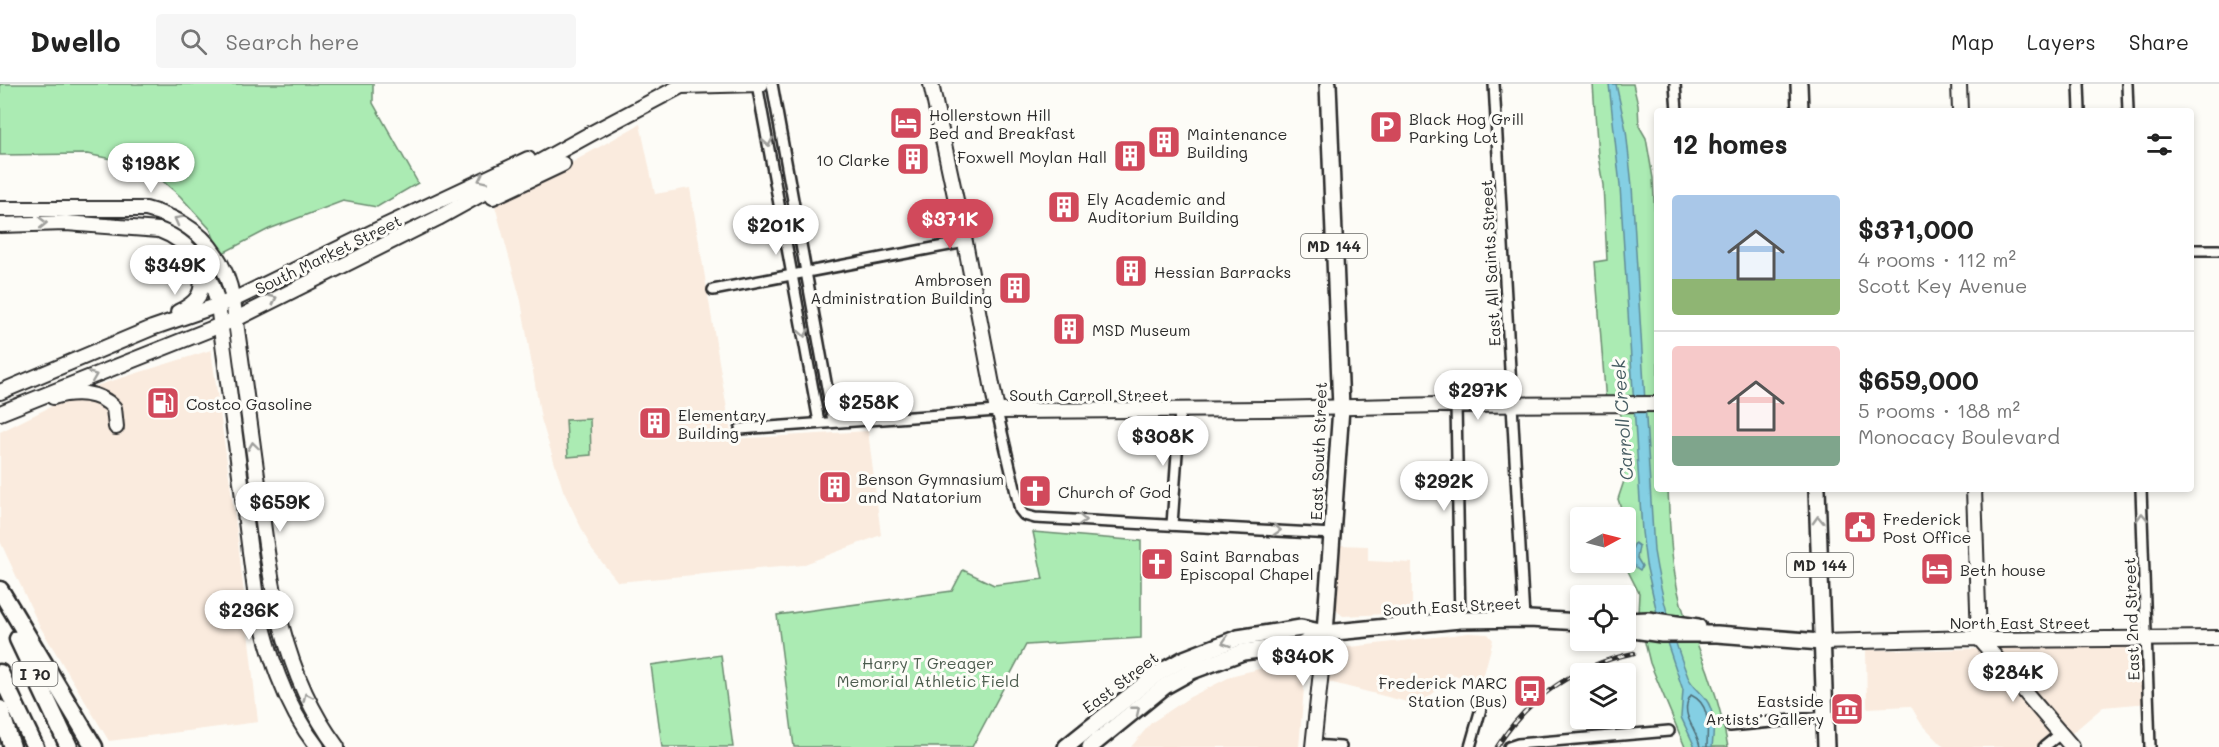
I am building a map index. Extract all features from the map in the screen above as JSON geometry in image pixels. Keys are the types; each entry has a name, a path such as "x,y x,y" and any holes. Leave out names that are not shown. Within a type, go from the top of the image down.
{"highway":[{"path":"0,590 94,747"},
{"name":"I 70","path":"0,601 69,747"},
{"name":"I 70","path":"0,674 35,747"},
{"path":"0,709 12,747"}],"main road":[{"name":"South Market Street","path":"3,412 236,319 438,218 680,85 759,84"},
{"path":"931,84 965,243 997,411"},
{"name":"East South Street","path":"1313,746 1325,633 1341,408 1328,84"},
{"path":"1799,84 1800,108"},
{"path":"1959,84 1960,108"},
{"name":"South Market Street","path":"0,392 152,328 233,300 494,174 594,132"},
{"path":"438,218 475,205 563,164"},
{"path":"0,209 146,209 167,214 184,223 200,235 213,251 230,284 233,300 266,546 284,635 306,696 336,747"},
{"path":"0,225 66,223 159,230 173,235 187,245 201,262 218,305 256,598 265,641 289,702 317,747"},
{"path":"152,328 191,306 199,297 202,289 201,262"},
{"path":"3,412 58,395 100,395 114,408 116,427"},
{"name":"South Carroll Street","path":"997,411 1654,404"},
{"name":"MD 144","path":"1817,492 1826,747"},
{"path":"1974,492 1979,638 2072,747"},
{"path":"244,511 255,520 266,546"},
{"name":"South East Street","path":"1325,633 1460,620 1524,619 1570,621"},
{"path":"1636,623 1668,628"},
{"path":"1636,629 1695,626 1718,634 1821,642"},
{"name":"East Street","path":"1066,747 1157,674 1203,651 1238,638 1266,632 1301,628 1325,633"},
{"name":"East Street","path":"1090,747 1165,686 1192,671 1243,652 1301,645 1325,633"},
{"name":"North East Street","path":"1821,642 1979,638 1995,640 2219,638"}],"street":[{"path":"759,84 819,422"},
{"path":"772,84 833,421"},
{"name":"East All Saints Street","path":"1494,84 1524,619"},
{"path":"1675,84 1677,108"},
{"path":"2079,84 2080,108"},
{"path":"2127,84 2128,108"},
{"path":"713,290 965,243"},
{"path":"2194,250 2219,250"},
{"path":"1446,405 1460,620"},
{"path":"1172,525 1180,410"},
{"path":"997,411 1020,510 1024,515 1035,518 1333,534"},
{"name":"South Carroll Street","path":"740,429 997,411"},
{"name":"East 2nd Street","path":"2141,492 2150,747"},
{"path":"1470,747 1482,705"},
{"path":"1730,726 1825,717"},
{"path":"1509,747 1540,742 1560,744 1669,731"},
{"path":"2044,747 2060,734"},
{"path":"1313,746 1341,747"}],"shaded area":[{"path":"640,124 655,194 690,188 732,439 868,431 881,535 802,565 618,582 592,550 563,490 541,419 521,301 495,206"},
{"path":"211,350 237,532 258,722 109,741 39,625 0,541 0,432 86,389"},
{"path":"1338,545 1368,546 1368,561 1412,563 1412,608 1408,613 1343,616 1338,612 1333,603"},
{"path":"1469,633 1488,634 1493,640 1482,682 1446,673 1442,686 1419,705 1329,682 1332,656 1335,651 1342,648"},
{"path":"2146,638 2149,703 2103,707 2065,739 1988,650 1995,640"},
{"path":"1978,649 2051,735 2037,747 1944,747 1920,722 1911,706 1867,708 1866,650"},
{"path":"1284,663 1306,665 1299,747 1131,747 1151,723 1190,697 1234,675"}],"green space":[{"path":"0,84 373,84 373,103 418,183 377,207 343,201 269,229 221,254 210,229 180,196 159,178 121,161 87,154 0,155"},
{"path":"1593,84 1633,84 1638,105 1639,126 1646,138 1653,178 1654,492 1668,492 1672,553 1680,601 1712,683 1728,747 1685,747 1650,663 1638,614 1639,593 1629,573 1636,573 1636,507 1621,507 1618,499 1624,481 1620,404 1606,403 1595,262 1607,260 1603,185 1598,156"},
{"path":"590,419 591,455 568,457 566,420"},
{"name":"Harry T Greager Memorial Athletic Field","path":"1033,532 1141,541 1141,638 1026,645 972,747 794,747 777,615 952,591 963,570 994,585 1043,579"},
{"path":"721,655 733,747 662,747 651,665"}],"water":[{"path":"1609,84 1616,84 1626,130 1632,186 1654,551 1668,615 1682,662 1690,680 1709,703 1713,715 1712,747 1695,747 1681,717 1683,690 1657,613 1646,564 1620,186"},
{"path":"1636,544 1639,546 1637,558 1642,566 1640,570 1637,568"}],"railway":[{"path":"1497,747 1523,713 1556,686 1593,666 1634,653"}],"place":[{"name":"Hollerstown Hill Bed and Breakfast","path":"906,123"},
{"name":"Black Hog Grill Parking Lot","path":"1386,127"},
{"name":"Maintenance Building","path":"1164,142"},
{"name":"Foxwell Moylan Hall","path":"1130,156"},
{"name":"10 Clarke","path":"913,159"},
{"name":"Ely Academic and Auditorium Building","path":"1064,207"},
{"name":"Hessian Barracks","path":"1131,271"},
{"name":"Ambrosen Administration Building","path":"1015,288"},
{"name":"MSD Museum","path":"1069,329"},
{"name":"Costco Gasoline","path":"163,403"},
{"name":"Elementary Building","path":"655,423"},
{"name":"Benson Gymnasium and Natatorium","path":"835,487"},
{"name":"Church of God","path":"1035,491"},
{"name":"Frederick Post Office","path":"1860,527"},
{"name":"Saint Barnabas Episcopal Chapel","path":"1157,564"},
{"name":"Beth house","path":"1937,569"},
{"name":"Frederick MARC Station (Bus)","path":"1530,691"},
{"name":"Eastside Artists' Gallery","path":"1847,709"}],"water label":[{"name":"Carroll Creek","path":"1622,420"}]}
